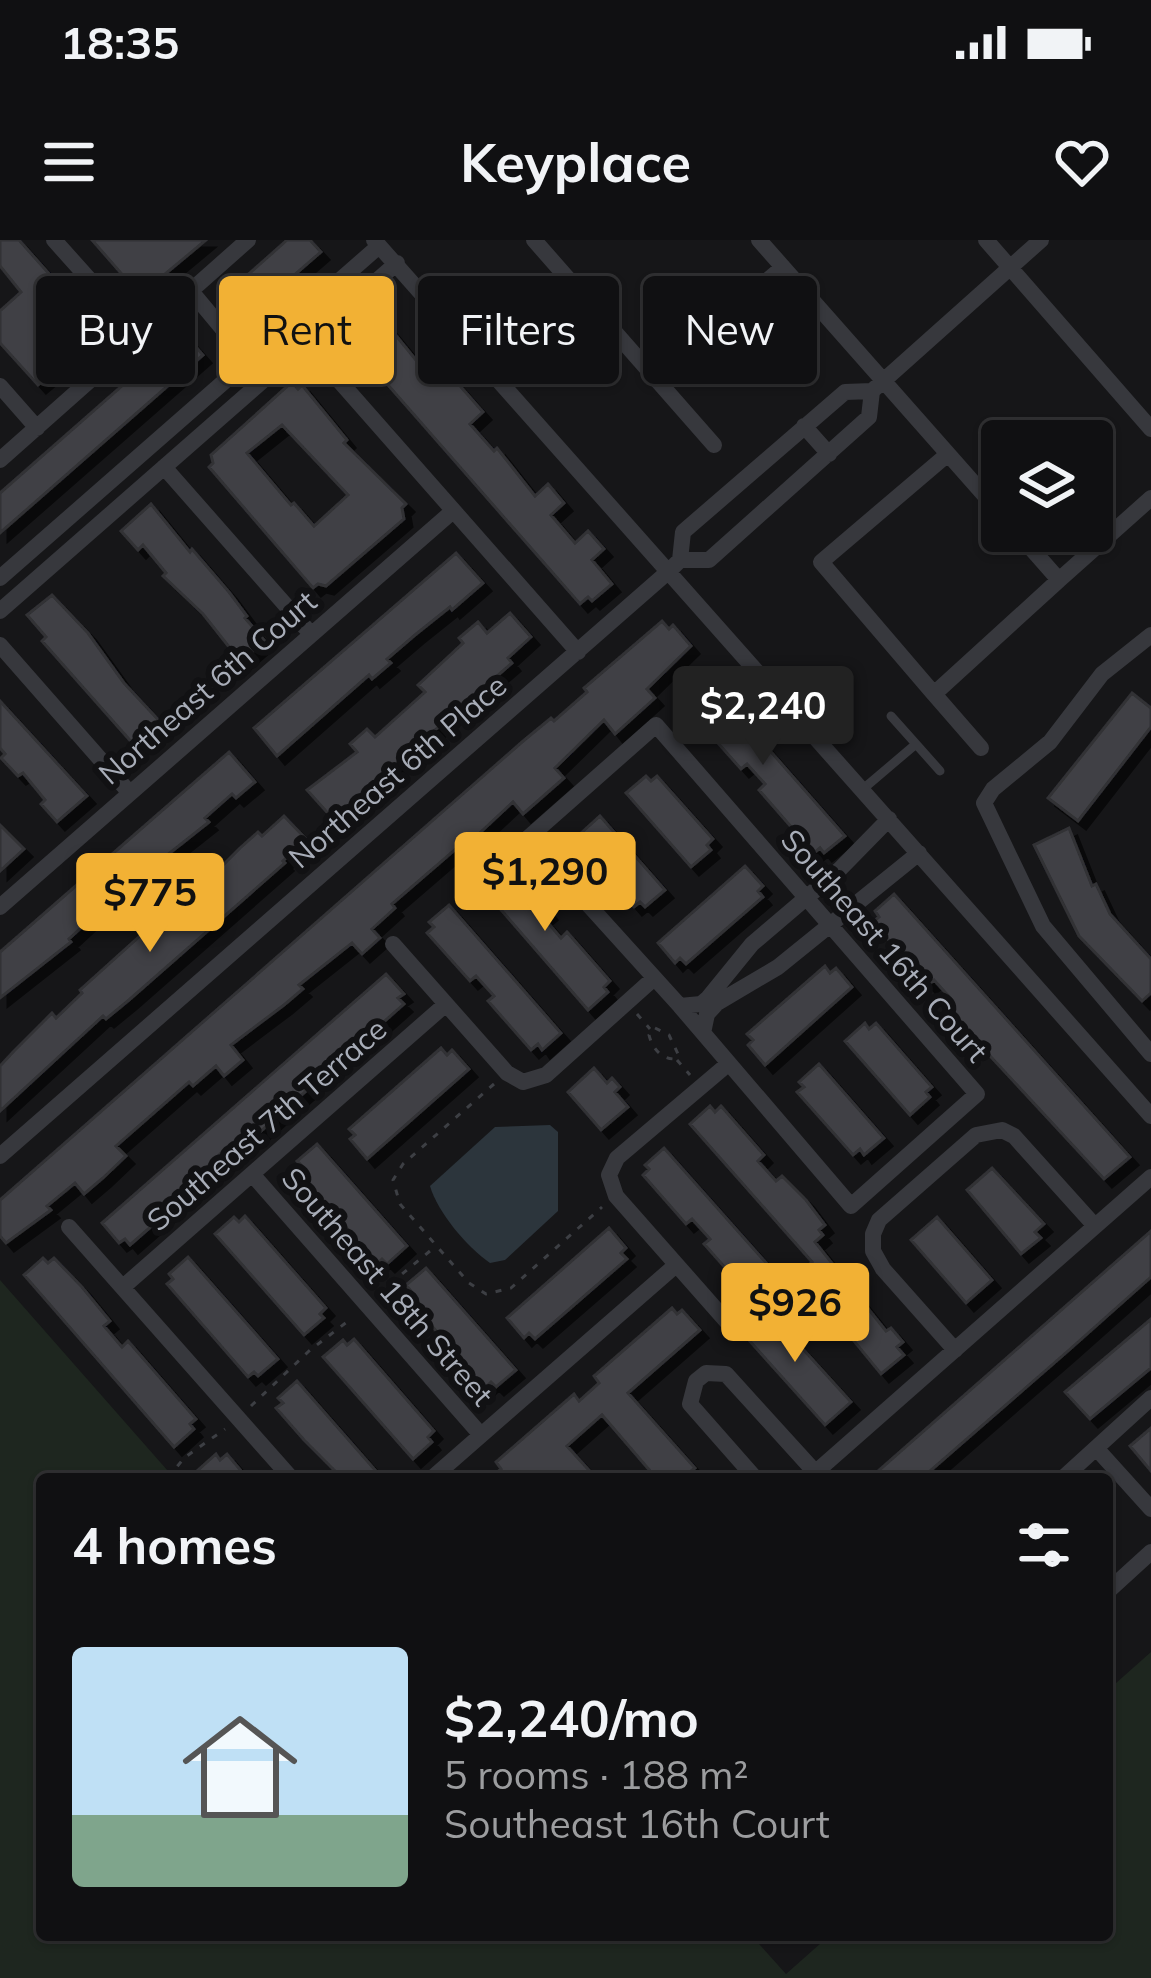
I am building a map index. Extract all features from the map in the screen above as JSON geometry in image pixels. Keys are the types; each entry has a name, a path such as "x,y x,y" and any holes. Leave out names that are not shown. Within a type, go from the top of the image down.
{"street":[{"path":"54,240 86,276"},
{"path":"534,240 643,364"},
{"path":"759,240 878,385 981,491"},
{"path":"986,240 1151,429"},
{"path":"675,566 682,532 844,392 878,385 1041,240"},
{"path":"195,287 242,242"},
{"path":"341,276 377,243 397,263 675,566 862,790 1151,1116"},
{"path":"382,276 397,263"},
{"path":"772,276 783,267"},
{"path":"195,296 219,324"},
{"path":"0,460 86,384"},
{"path":"0,578 222,384"},
{"path":"0,610 258,384"},
{"path":"342,384 578,652"},
{"path":"660,384 714,446"},
{"path":"675,566 709,560 829,454 869,417 878,385"},
{"path":"0,386 37,428"},
{"path":"804,426 829,454"},
{"path":"948,454 821,562 981,748"},
{"path":"164,467 311,634"},
{"path":"934,694 1151,498"},
{"name":"Northeast 6th Court","path":"0,908 453,511"},
{"path":"1034,552 1059,580"},
{"name":"Northeast 6th Place","path":"0,1156 675,566"},
{"path":"1151,635 1102,674 1050,742 984,803 1042,926 1151,1054"},
{"path":"0,645 129,792"},
{"name":"Southeast 16th Court","path":"653,979 529,838 656,725 977,1094 851,1206 728,1064"},
{"path":"680,1006 704,1001 740,957 889,819"},
{"path":"703,1033 711,1008 758,981 919,853"},
{"path":"393,944 509,1075 523,1082 546,1075 653,979 680,1006 728,1064 616,1158 609,1175 616,1196 728,1324"},
{"path":"740,957 741,971 758,981"},
{"name":"Southeast 7th Terrace","path":"123,1287 446,1004"},
{"path":"955,1350 883,1269 873,1251 879,1220 976,1135 1002,1130 1014,1136 1095,1226"},
{"name":"Southeast 18th Street","path":"251,1174 481,1435"},
{"path":"814,1473 1151,1178"},
{"path":"69,1227 287,1473"},
{"path":"438,1473 676,1265"},
{"path":"751,1473 690,1404 696,1381 706,1373 726,1374 808,1473"},
{"path":"1069,1473 1151,1399"},
{"path":"1096,1448 1151,1509"},
{"path":"1113,1587 1151,1552"}],"lane":[{"path":"891,716 940,771"},
{"path":"862,790 916,744"}],"path":[{"path":"635,1012 651,1030"},
{"path":"671,1038 681,1029"},
{"path":"651,1030 671,1038 678,1050 676,1059"},
{"path":"651,1030 649,1038 656,1050 665,1058 676,1059 692,1077"},
{"path":"650,1055 656,1050"},
{"path":"500,1079 394,1175 397,1200 476,1290 491,1295 502,1293 604,1206"},
{"path":"374,1298 436,1246"},
{"path":"245,1411 359,1311"},
{"path":"172,1473 184,1458 231,1424"}],"shaded area":[{"path":"550,1125 558,1132 558,1211 505,1260 490,1263 454,1229 430,1186 495,1127"},
{"path":"0,1280 170,1473 36,1473 36,1941 756,1941 786,1974 823,1941 1113,1941 1113,1686 1151,1652 1151,1978 0,1978"}],"building":[{"path":"0,240 19,240 51,276 36,276 36,383 0,343 0,311 21,292 0,266"},
{"path":"92,240 206,240 163,276 123,276"},
{"path":"287,240 310,240 321,252 293,276 246,276"},
{"path":"394,333 418,362 418,384 458,384 483,412 470,424 494,451 497,448 535,496 548,484 564,503 551,515 575,543 588,531 604,549 592,560 612,584 592,601 588,597 580,604 387,384 394,384"},
{"path":"124,384 170,384 0,533 0,493"},
{"path":"290,384 298,389 302,385 347,440 344,443 406,504 404,519 326,586 313,588 209,467 211,455","holes":["282,425 348,495 314,526 247,453"]},
{"path":"151,504 229,592 265,641 241,662 203,614 163,576 166,573 143,545 138,550 121,531"},
{"path":"456,553 483,583 415,635 387,659 391,663 372,679 369,675 277,756 254,728"},
{"path":"52,595 165,727 150,740 146,736 135,746 42,641 46,637 27,615"},
{"path":"510,613 531,637 508,658 512,663 333,819 307,790 357,752 350,744 367,729 375,737 425,692 418,685 463,643 459,638 478,622 487,633"},
{"path":"662,621 669,629 673,625 691,646 647,689 655,698 615,734 604,720 555,768 564,778 523,814 513,802 392,904 395,908 372,929 380,938 362,954 352,943 231,1045 243,1060 224,1076 216,1066 193,1086 189,1082 116,1146 126,1156 103,1178 84,1194 75,1183 47,1206 51,1210 6,1243 0,1236 0,1200 522,742 551,718 554,721 587,692 584,688"},
{"path":"707,679 845,836 824,853 820,848 814,853 759,790 765,784 747,764 741,769 685,706 691,701 687,696"},
{"path":"1132,693 1151,708 1151,727 1078,821 1048,798"},
{"path":"0,701 87,796 57,822 23,773 18,776 1,758 5,754 0,748"},
{"path":"229,752 255,782 236,798 232,794 205,818 209,822 137,879 140,882 122,899 95,915 71,942 0,998 0,952"},
{"path":"646,776 651,781 657,776 713,839 707,845 711,850 691,867 626,793"},
{"path":"284,816 306,839 285,863 129,1000 106,1019 103,1016 0,1111 0,1066 13,1052 258,832 262,836"},
{"path":"600,816 665,890 645,907 640,902 634,907 579,844 585,839 580,834"},
{"path":"0,825 24,849 0,871"},
{"path":"1069,828 1092,886 1096,884 1110,914 1151,959 1151,993 1142,1001 1079,936 1034,845"},
{"path":"496,863 500,868 507,863 549,912 543,917 561,938 567,932 610,981 604,987 608,992 588,1010 476,881"},
{"path":"745,866 763,886 758,891 763,897 686,964 680,958 675,963 658,943"},
{"path":"894,894 1130,1157 1104,1179 966,1030 946,1006 952,1000 934,980 928,985 873,922 879,917 875,911"},
{"path":"449,905 561,1033 542,1050 538,1044 531,1050 488,1001 494,996 476,976 470,981 427,933 434,927 429,922"},
{"path":"825,966 830,973 836,968 852,987 765,1065 748,1045 753,1040 747,1034"},
{"path":"386,974 404,994 398,998 404,1004 326,1073 321,1067 301,1085 306,1091 252,1139 228,1158 222,1152 203,1171 208,1177 130,1245 125,1239 119,1243 102,1223"},
{"path":"865,1023 869,1029 876,1023 932,1087 926,1092 930,1097 910,1115 845,1041"},
{"path":"441,1048 447,1055 452,1050 469,1069 367,1159 350,1139 355,1135 349,1129"},
{"path":"819,1064 884,1138 864,1155 860,1149 853,1155 797,1092 804,1087 799,1082"},
{"path":"594,1068 607,1083 612,1078 620,1087 615,1092 628,1107 601,1130 568,1092"},
{"path":"710,1106 715,1112 721,1106 764,1155 758,1161 776,1181 782,1176 806,1200 825,1225 815,1242 886,1331 891,1328 903,1342 897,1347 904,1355 881,1374 799,1274 812,1262 690,1124"},
{"path":"317,1144 407,1246 387,1264 382,1259 377,1264 367,1256 295,1172 302,1166 297,1161"},
{"path":"664,1148 777,1275 752,1298 704,1244 710,1239 692,1219 686,1224 643,1175 649,1169 645,1165"},
{"path":"992,1168 1044,1224 1035,1232 1041,1238 1021,1254 967,1190"},
{"path":"245,1216 326,1308 320,1314 324,1318 304,1335 215,1234 234,1217 239,1222"},
{"path":"937,1217 992,1280 966,1303 911,1240"},
{"path":"609,1228 626,1248 621,1253 627,1259 535,1339 529,1333 524,1338 507,1318"},
{"path":"1151,1231 1151,1277 1068,1351 928,1473 876,1473"},
{"path":"188,1257 278,1359 258,1376 254,1372 248,1377 167,1284 173,1279 169,1274"},
{"path":"43,1258 48,1263 54,1258 82,1287 110,1321 104,1326 122,1347 128,1341 196,1419 190,1424 194,1429 174,1447 24,1275"},
{"path":"426,1268 516,1370 496,1387 491,1382 485,1388 475,1380 404,1296 410,1290 406,1285"},
{"path":"763,1305 851,1402 825,1425 739,1329"},
{"path":"672,1308 677,1314 682,1310 700,1330 628,1393 695,1468 689,1473 652,1473 602,1415 567,1446 592,1473 496,1473 501,1469 496,1462 574,1394 579,1401 599,1383 594,1376"},
{"path":"1151,1319 1151,1368 1090,1419 1065,1392"},
{"path":"354,1339 434,1431 428,1437 432,1442 413,1459 323,1357 343,1340 347,1345"},
{"path":"297,1381 378,1473 337,1473 276,1408 283,1403 278,1398"},
{"path":"1151,1428 1151,1471 1130,1446"},
{"path":"216,1454 220,1460 227,1454 243,1473 197,1473"}]}
